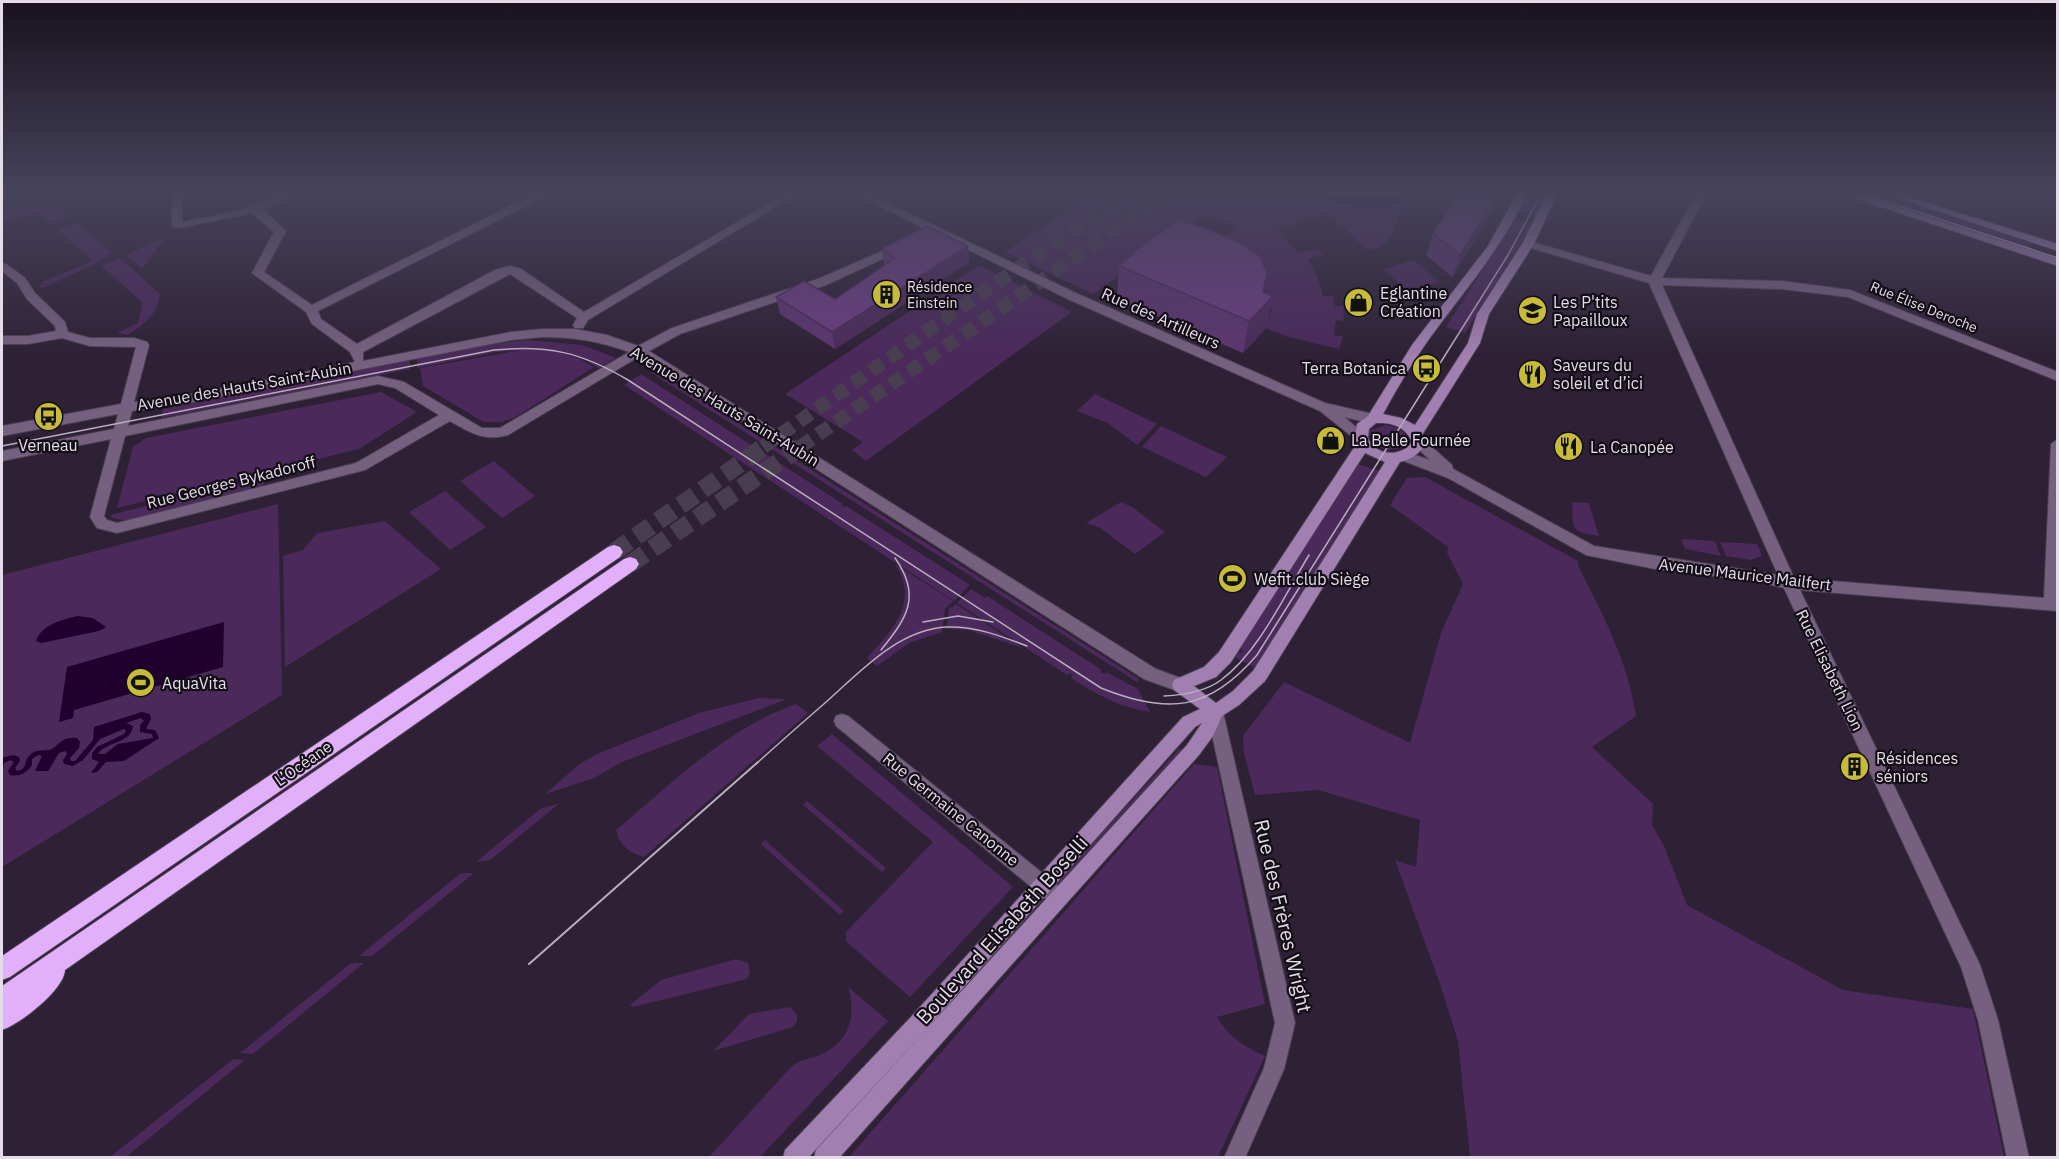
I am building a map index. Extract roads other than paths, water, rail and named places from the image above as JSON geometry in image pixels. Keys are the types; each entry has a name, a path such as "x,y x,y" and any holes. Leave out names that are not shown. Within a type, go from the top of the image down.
{"highway":[{"name":"L’Océane","path":"2,969 622,558 2,1000"},
{"path":"2,1018 33,996 72,952"}],"street":[{"path":"271,248 258,273 311,310 316,321 356,350 359,357 357,365"},
{"path":"311,310 434,248"},
{"path":"575,333 584,317 701,248"},
{"path":"2,456 378,380 391,381 479,432 490,434 503,432 676,332 822,282 897,248"},
{"name":"Rue des Artilleurs","path":"955,248 1074,297 1321,407 1373,419"},
{"path":"1180,685 1202,677 1218,666 1225,657 1362,440 1362,427 1373,419 1432,326 1471,277 1490,248"},
{"path":"1362,440 1381,456 1401,458 1415,451 1418,439 1474,343 1483,314 1525,248"},
{"name":"Rue Élise Deroche","path":"1542,248 1654,281 1782,285 1850,294 2058,377"},
{"path":"1654,281 1672,248"},
{"path":"2012,248 2058,263"},
{"path":"2,266 21,281 31,296 61,326 62,334 28,340 2,340"},
{"path":"356,350 500,273 510,270 517,271 584,317"},
{"name":"Rue Elisabeth Lion","path":"1654,281 1788,583 1970,965 1988,1020 2018,1158"},
{"name":"Avenue des Hauts Saint-Aubin","path":"2,431 124,408 188,399 511,336 575,333 603,338 640,351 1150,674 1180,685"},
{"name":"Rue Georges Bykadoroff","path":"62,334 90,342 134,342 143,345 130,397 124,408 97,517 102,525 117,528 360,467 449,415"},
{"name":"Rue des Artilleurs","path":"1321,407 1362,440"},
{"path":"1373,419 1394,420 1409,426 1418,439"},
{"name":"Avenue Maurice Mailfert","path":"1418,439 1453,474"},
{"path":"2054,604 2058,444"},
{"name":"Avenue Maurice Mailfert","path":"1401,458 1453,474 1591,551 1655,563 1760,576 1788,583 2054,604"},
{"name":"Boulevard Elisabeth Boselli","path":"793,1158 1189,722 1197,715 1215,712 1235,700 1259,676 1401,458"},
{"path":"1180,685 1215,712"},
{"name":"Boulevard Elisabeth Boselli","path":"824,1158 1193,750 1207,731 1215,712"},
{"name":"Rue des Frères Wright","path":"1215,712 1285,1023 1274,1069 1234,1158"},
{"name":"Rue Germaine Canonne","path":"842,721 1059,898"}],"tunnel":[{"path":"763,447 1049,248"},
{"path":"800,447 1089,248"},
{"path":"614,552 765,446"},
{"path":"630,564 802,446"}],"tram line":[{"path":"2,446 494,350 531,349 564,353 595,363 628,380 1101,688 1147,702 1186,703 1222,688 1257,655 1512,248"},
{"path":"2028,248 2058,258"},
{"path":"1164,696 1201,690 1221,680 1235,668 1270,622 1309,555"},
{"path":"881,650 898,627 908,606 908,584 895,558"},
{"path":"923,622 958,616 993,622"},
{"path":"756,764 880,654 912,636 929,630 957,627 988,632 1027,646"},
{"path":"529,964 758,762"}],"place":[{"name":"Résidence Einstein","path":"886,295"},
{"name":"Eglantine Création","path":"1359,302"},
{"name":"Les P'tits Papailloux","path":"1532,311"},
{"name":"Terra Botanica","path":"1427,368"},
{"name":"Saveurs du soleil et d’ici","path":"1532,374"},
{"name":"Verneau","path":"48,417"},
{"name":"La Belle Fournée","path":"1330,440"},
{"name":"La Canopée","path":"1569,447"},
{"name":"Wefit.club Siège","path":"1233,579"},
{"name":"AquaVita","path":"141,683"},
{"name":"Résidences séniors","path":"1855,767"}]}
